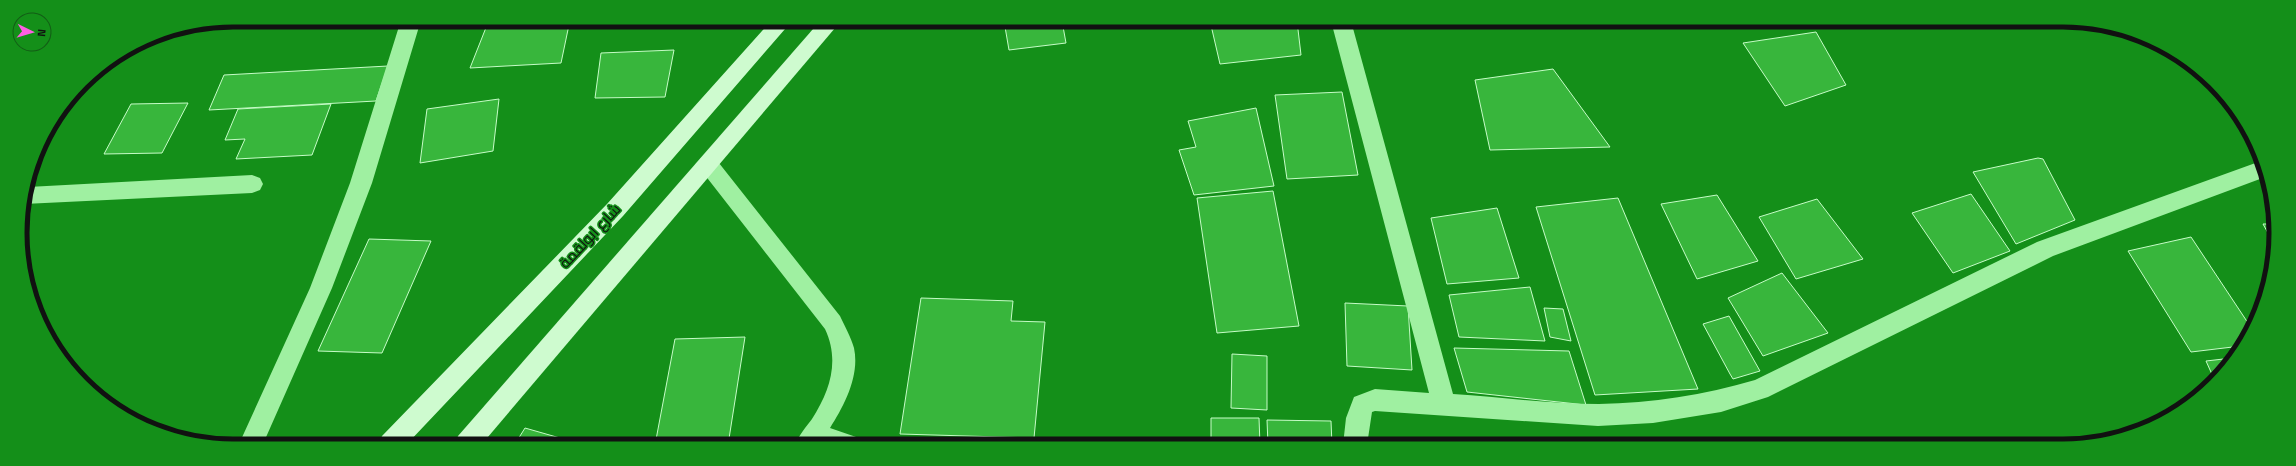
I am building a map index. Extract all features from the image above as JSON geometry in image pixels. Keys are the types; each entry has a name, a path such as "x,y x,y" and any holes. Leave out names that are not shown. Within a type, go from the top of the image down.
{"street":[{"path":"253,439 321,288 362,184 409,27"},
{"name":"شارع ابولقمة","path":"396,439 615,210 776,27"},
{"path":"471,439 826,27"},
{"path":"1343,27 1444,405"},
{"path":"1356,439 1358,418 1362,405 1375,400 1598,415 1653,412 1721,401 1760,389 2045,249 2259,171"},
{"path":"31,196 252,184"}],"lane":[{"path":"708,164 833,324 844,352 840,387 810,439"}],"building":[{"path":"486,27 569,27 561,63 470,68"},
{"path":"1005,27 1063,27 1066,43 1009,50"},
{"path":"1211,27 1298,27 1301,55 1220,64"},
{"path":"1816,32 1846,85 1785,106 1743,43"},
{"path":"674,50 665,97 595,98 601,53"},
{"path":"388,66 376,101 209,110 224,75"},
{"path":"1553,69 1610,147 1490,150 1475,80"},
{"path":"1342,92 1358,175 1287,179 1275,95"},
{"path":"499,99 493,151 420,163 427,109"},
{"path":"188,103 162,153 104,154 131,104"},
{"path":"331,104 312,155 236,159 245,139 225,140 238,109"},
{"path":"1256,108 1274,186 1194,195 1179,150 1196,147 1188,121"},
{"path":"2038,158 2043,159 2075,220 2016,244 1973,172"},
{"path":"1273,191 1299,326 1217,333 1197,198"},
{"path":"1971,194 2010,251 1953,273 1912,213"},
{"path":"1717,195 1758,261 1697,279 1661,204"},
{"path":"1618,198 1698,389 1595,395 1536,207"},
{"path":"1817,199 1863,259 1796,279 1759,217"},
{"path":"1497,208 1519,278 1447,284 1431,218"},
{"path":"2263,224 2269,224 2269,235"},
{"path":"2191,237 2248,323 2234,347 2191,352 2128,251"},
{"path":"369,239 431,241 382,353 318,351"},
{"path":"1782,273 1828,333 1763,356 1728,298"},
{"path":"1530,287 1545,341 1459,337 1449,295"},
{"path":"921,298 1013,301 1011,321 1045,322 1034,438 900,434"},
{"path":"1345,303 1408,306 1412,370 1347,366"},
{"path":"1544,308 1563,309 1571,341 1550,337"},
{"path":"1729,316 1760,371 1733,379 1730,374 1703,324"},
{"path":"745,337 729,439 656,439 675,339"},
{"path":"1454,348 1569,351 1586,405 1467,392"},
{"path":"1232,354 1267,356 1267,410 1231,408"},
{"path":"2225,359 2212,375 2206,361"},
{"path":"1211,418 1259,418 1260,439 1211,439"},
{"path":"1267,420 1331,421 1332,439 1268,439"},
{"path":"525,428 564,439 518,439"}]}
